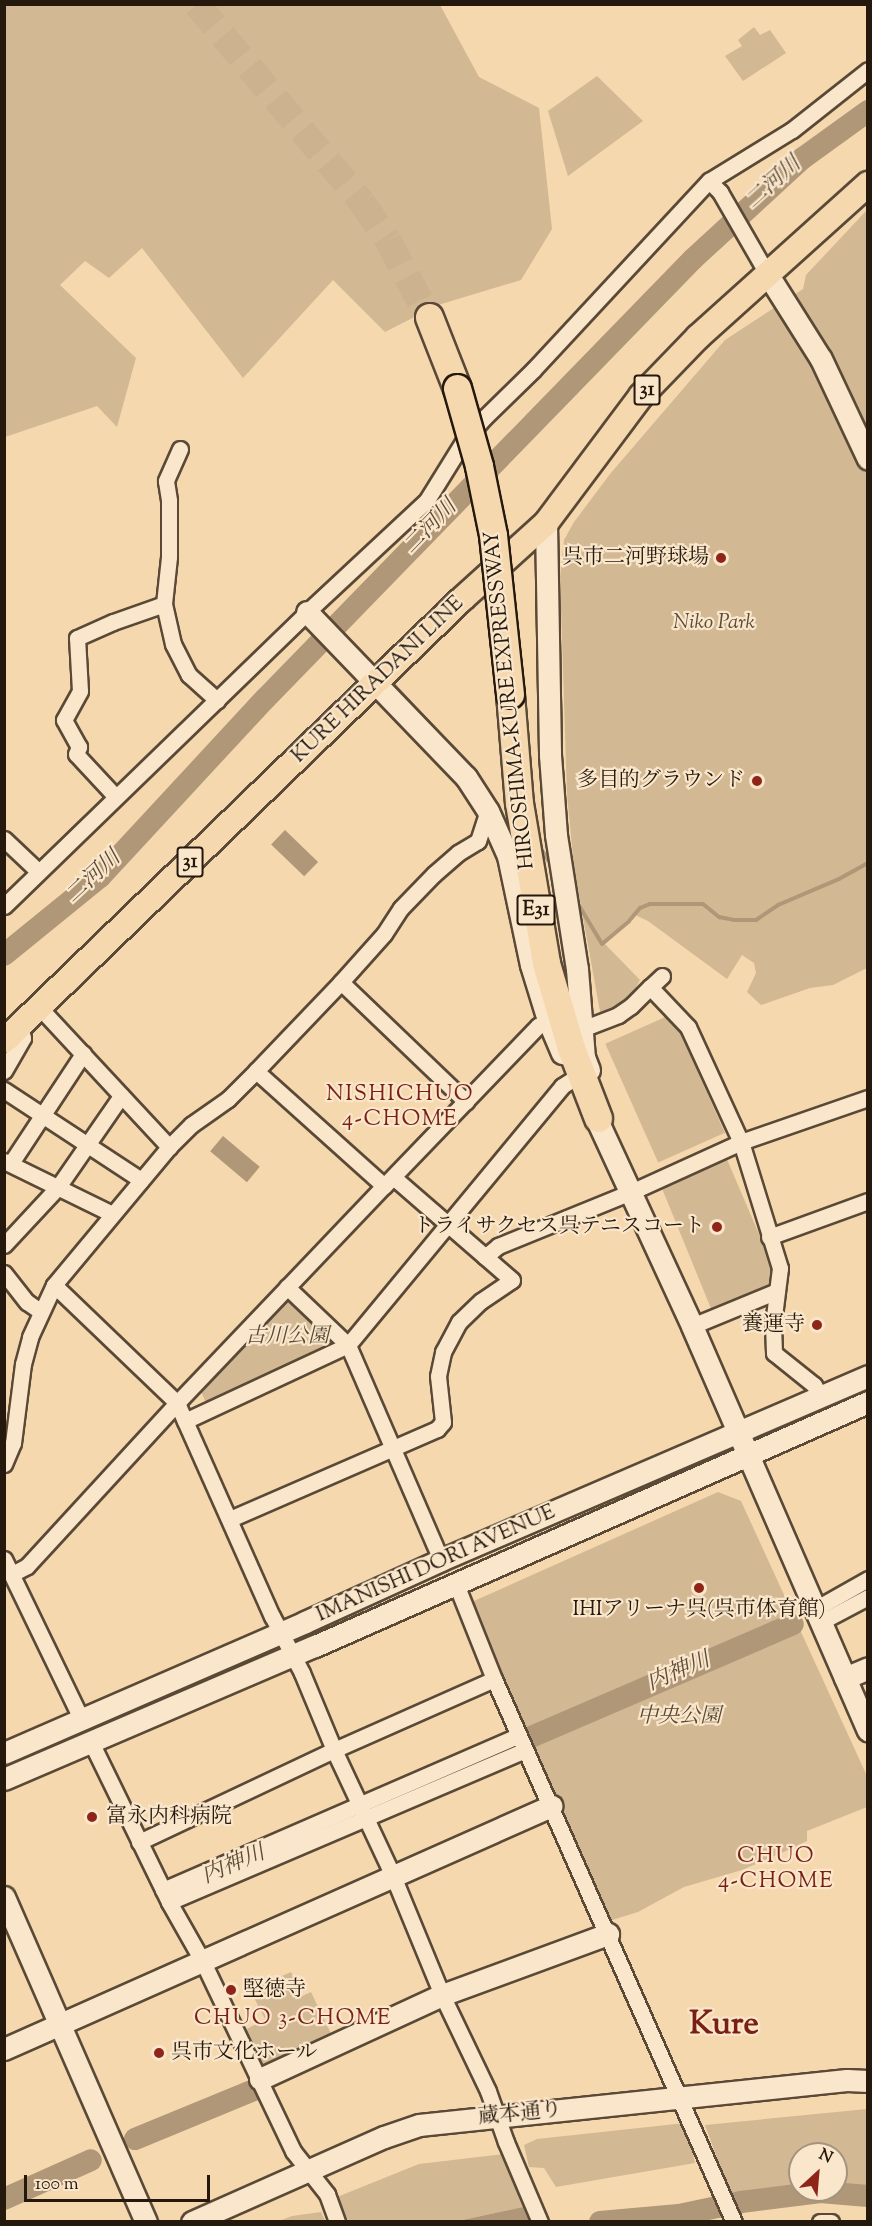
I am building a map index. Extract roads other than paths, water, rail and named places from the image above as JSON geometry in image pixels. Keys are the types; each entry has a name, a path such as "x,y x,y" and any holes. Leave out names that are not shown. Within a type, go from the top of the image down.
{"highway":[{"name":"HIROSHIMA-KURE EXPRESSWAY","path":"429,317 457,388 479,466 493,535 519,803 546,963 571,1048 598,1118"}],"main road":[{"name":"KURE HIRADANI LINE","path":"12,1034 370,678 546,523 641,396 698,337 867,184"}],"street":[{"path":"4,906 116,796 309,615 427,500 463,442 484,418 534,369 709,181 792,130 867,70"},
{"path":"709,181 720,192 768,275 821,359 867,459"},
{"path":"180,449 166,481 170,501 169,557 164,604 173,644 189,675 217,700"},
{"path":"546,523 550,755 556,835 577,969 584,1057 631,1192"},
{"path":"116,796 76,754 79,747 64,720 80,691 77,638 112,622 164,604"},
{"path":"309,615 466,777 488,811 508,855 531,965 548,1020 573,1079 598,1118 692,1326 867,1730"},
{"path":"4,1464 13,1443 23,1364 40,1311 54,1285 169,1147 191,1125 228,1099 341,982 384,934 401,908 458,853 478,841 488,811"},
{"path":"4,839 39,872"},
{"path":"582,1029 618,1015 631,1006 662,976"},
{"path":"341,982 466,1102"},
{"path":"650,987 688,1027 741,1142 780,1268 773,1324 774,1353 814,1385 820,1396"},
{"path":"40,1008 169,1147"},
{"path":"12,1574 27,1566 177,1403 388,1181 538,1026 548,1020"},
{"path":"4,1071 23,1038 12,1034"},
{"path":"83,1054 43,1115 8,1162 112,1214"},
{"path":"230,1519 437,1429 443,1422 438,1376 443,1352 459,1322 481,1301 512,1280 447,1224 388,1181 255,1071"},
{"path":"185,1421 348,1345 562,1086 573,1079"},
{"path":"4,1090 141,1180"},
{"path":"4,1245 58,1187 121,1096"},
{"path":"485,1257 498,1246 631,1192 741,1142 867,1098"},
{"path":"769,1237 867,1202"},
{"path":"4,1273 27,1302 40,1311"},
{"path":"54,1285 177,1403 280,1633 302,1673 334,1750 393,1876 442,1995 497,2115 540,2222"},
{"path":"287,1287 348,1345 441,1560"},
{"path":"692,1326 777,1291"},
{"name":"IMANISHI DORI AVENUE","path":"4,1753 441,1560 867,1376"},
{"name":"IMANISHI DORI AVENUE","path":"4,1779 456,1584 867,1402"},
{"path":"4,1559 82,1720"},
{"path":"818,1616 867,1579"},
{"path":"456,1584 494,1679 722,2190 734,2222"},
{"path":"818,1616 867,1597"},
{"path":"845,1678 867,1668"},
{"path":"140,1842 334,1750 494,1679"},
{"path":"91,1742 166,1896 203,1962 293,2151 327,2194 337,2222"},
{"path":"166,1896 522,1743"},
{"path":"4,2049 551,1806"},
{"path":"4,1897 146,2222"},
{"path":"260,2079 442,1995 608,1934"},
{"name":"蔵本通り","path":"192,2222 384,2137 419,2126 497,2115 867,2081"},
{"path":"820,2222 831,2222"}],"waterway":[{"name":"二河川","path":"4,955 100,877 265,699 693,259 803,158 868,111"},
{"path":"390,681 442,737"},
{"path":"538,844 552,866"},
{"path":"575,899 602,944 629,921 640,908 650,904 703,904 719,917 756,920 778,905 839,879 868,863"},
{"name":"内神川","path":"838,1605 868,1588"},
{"name":"内神川","path":"531,1737 793,1624"},
{"path":"135,2139 254,2090"},
{"path":"4,2199 91,2160"},
{"path":"600,2222 679,2215 741,2202 820,2192 868,2196"}],"tunnel":[{"path":"197,4 362,202 388,240 429,317"}],"place":[{"name":"呉市二河野球場","path":"721,558"},
{"name":"多目的グラウンド","path":"757,781"},
{"name":"トライサクセス呉テニスコート","path":"717,1227"},
{"name":"養運寺","path":"817,1325"},
{"name":"IHIアリーナ呉(呉市体育館)","path":"699,1588"},
{"name":"富永内科病院","path":"92,1817"},
{"name":"堅徳寺","path":"231,1990"},
{"name":"呉市文化ホール","path":"159,2053"}],"district":[{"name":"NISHICHUO 4-CHOME","path":"400,1108"},
{"name":"CHUO 4-CHOME","path":"776,1870"},
{"name":"CHUO 3-CHOME","path":"293,2020"},
{"name":"Kure","path":"724,2026"}],"park label":[{"name":"Niko Park","path":"714,623"},
{"name":"古川公園","path":"287,1337"},
{"name":"中央公園","path":"679,1717"}]}
